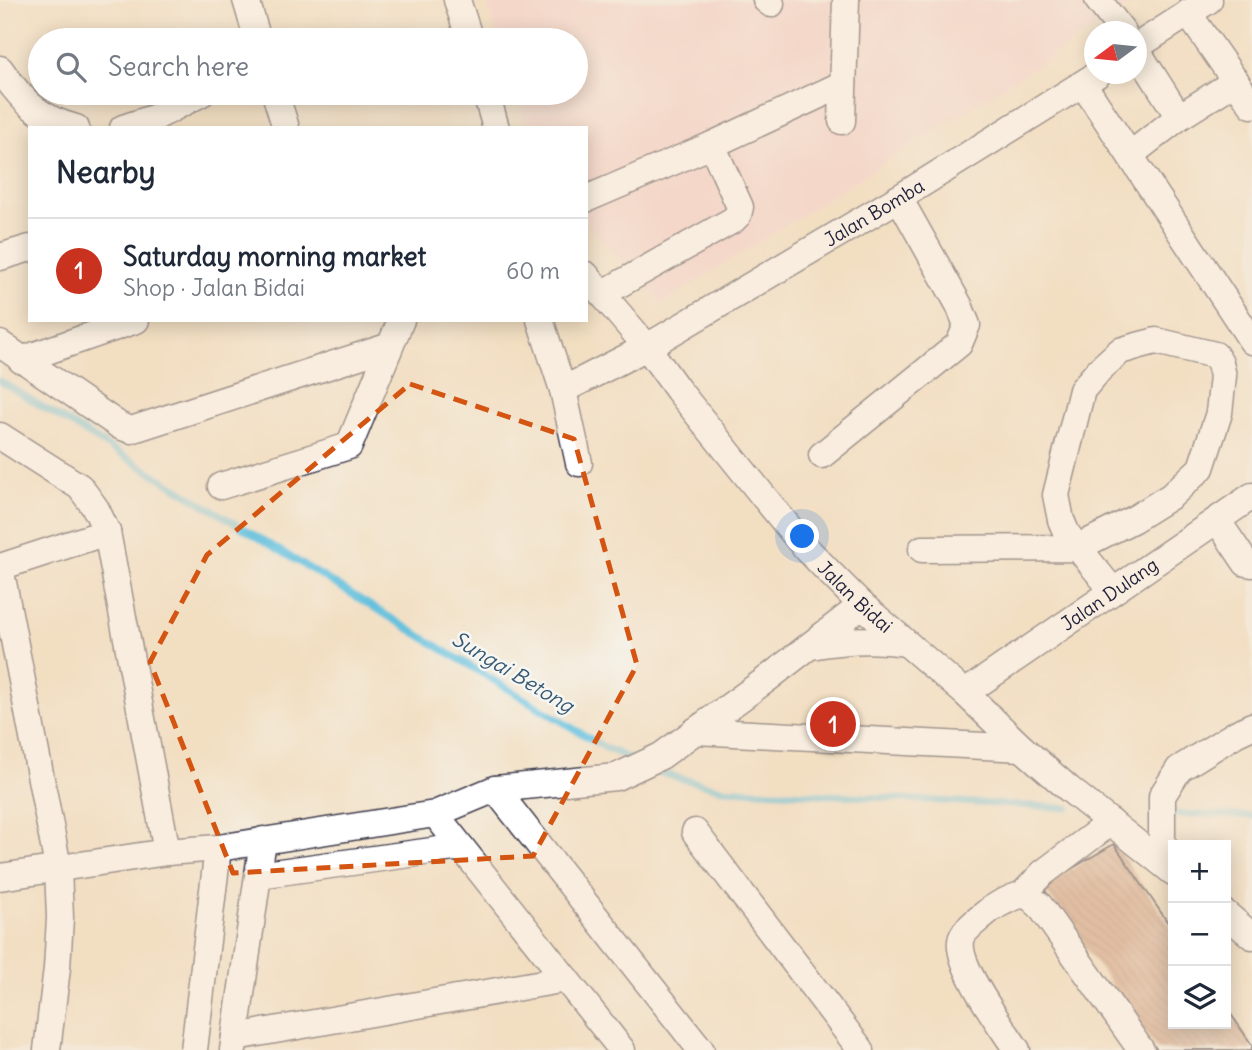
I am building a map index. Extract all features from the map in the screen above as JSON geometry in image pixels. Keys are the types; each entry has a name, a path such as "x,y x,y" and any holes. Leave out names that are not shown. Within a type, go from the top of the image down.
{"street":[{"path":"246,0 254,28"},
{"path":"457,0 466,28"},
{"path":"842,121 846,0"},
{"path":"1098,0 1114,21"},
{"path":"1147,41 1199,7 1236,82 1252,104"},
{"path":"1147,65 1180,117"},
{"path":"0,69 28,103"},
{"path":"1130,155 1180,117 1236,82"},
{"name":"Jalan Bomba","path":"562,390 647,347 899,198 1084,83"},
{"path":"588,198 712,145 843,84"},
{"path":"1093,84 1130,155 1252,341"},
{"path":"30,105 54,121 70,126"},
{"path":"129,126 156,117 179,105"},
{"path":"279,105 285,126"},
{"path":"489,105 495,126"},
{"path":"594,285 733,220 738,215 740,207 712,145"},
{"path":"822,454 959,344 967,325 959,305 899,198"},
{"path":"0,257 28,249"},
{"name":"Jalan Bidai","path":"594,285 647,347 678,390 804,546 831,574 862,605 965,693 1022,748 1168,868"},
{"path":"22,360 130,322"},
{"path":"221,486 349,446 400,322"},
{"path":"541,322 562,390 579,463"},
{"path":"922,549 1077,548 1134,519 1171,496 1201,468 1219,413 1223,376 1215,355 1156,341 1120,351 1082,390 1056,495 1061,520 1077,548 1113,591"},
{"path":"0,344 120,426 131,430 390,346"},
{"path":"0,436 80,487 96,509 107,532 167,852"},
{"name":"Jalan Dulang","path":"965,693 1252,496"},
{"path":"1217,520 1246,563 1252,564"},
{"path":"47,1050 60,918 58,867 0,567 107,532"},
{"path":"813,643 828,616 831,574"},
{"path":"0,877 167,852 218,848 435,814 495,789 617,777 661,756 768,679 862,605"},
{"path":"813,643 867,640 905,643"},
{"path":"1168,860 1162,839 1162,796 1179,769 1252,726"},
{"path":"695,731 1022,748"},
{"path":"495,789 701,1050"},
{"path":"435,814 622,1050"},
{"path":"1017,1050 967,971 961,954 961,939 971,925 985,913 1008,898 1023,894 1043,873 1111,822"},
{"path":"695,832 861,1050"},
{"path":"264,840 234,1044 566,979"},
{"path":"258,876 461,847"},
{"path":"194,1050 218,848"},
{"path":"1023,894 1040,906 1141,1050"},
{"path":"1231,918 1252,936"}],"highlighted area":[{"path":"410,384 574,439 637,665 533,856 233,873 150,662 207,555"}],"shaded area":[{"path":"486,0 1140,0 1107,21 1084,21 1084,36 662,304 588,225 588,126 525,126 519,105 588,105 588,28 495,28"}],"building":[{"path":"1114,844 1168,923 1168,1029 1231,1029 1231,1014 1252,1045 1252,1050 1157,1050 1042,886"}],"waterway":[{"name":"Sungai Betong","path":"0,381 604,747 635,761"},
{"name":"Sungai Betong","path":"653,769 722,789 1068,808"},
{"name":"Sungai Betong","path":"1175,814 1252,816"}],"place":[{"name":"Saturday morning market","path":"833,724"}]}
